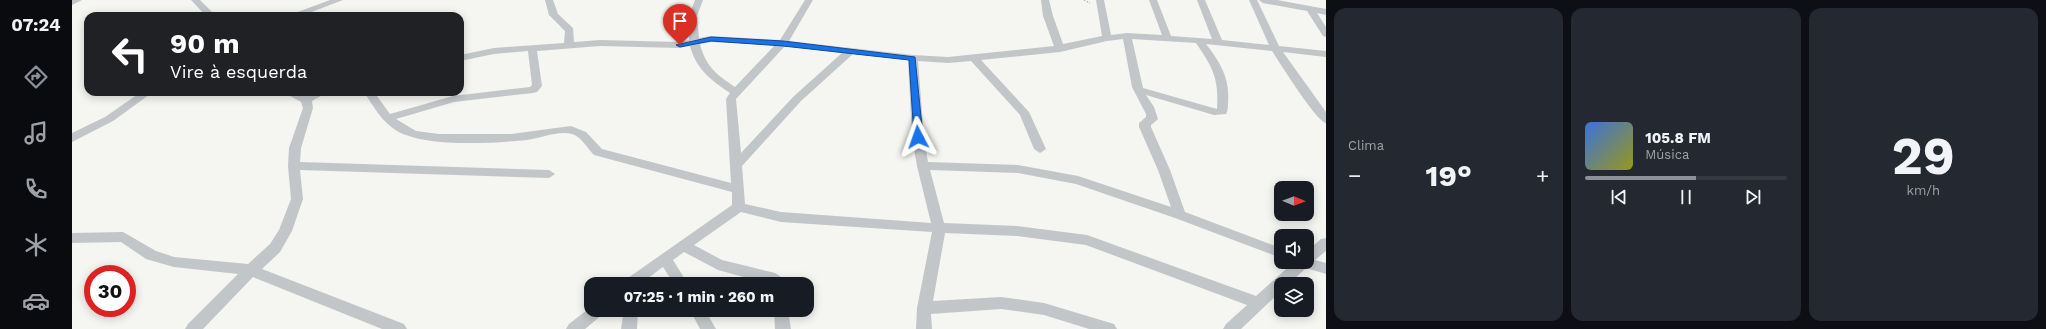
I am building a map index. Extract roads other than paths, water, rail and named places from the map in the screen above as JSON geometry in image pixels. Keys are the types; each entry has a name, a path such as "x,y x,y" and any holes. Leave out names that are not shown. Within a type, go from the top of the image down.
{"street":[{"path":"72,2 78,0"},
{"path":"197,2 211,0"},
{"path":"312,12 339,0"},
{"path":"549,0 551,13 554,18 570,30 569,45"},
{"path":"699,0 693,11 691,22 694,42 702,66 711,75 736,92"},
{"path":"739,208 734,125 731,107 732,99 736,92 783,44 809,0"},
{"path":"1046,0 1048,16 1060,49"},
{"path":"1100,0 1107,38"},
{"path":"1153,0 1167,38"},
{"path":"1201,0 1218,42"},
{"path":"1253,0 1263,28 1274,47 1326,120"},
{"path":"1263,0 1326,12"},
{"path":"197,2 207,12"},
{"path":"1310,9 1326,34"},
{"path":"1127,36 1138,90 1152,114 1152,119 1145,123 1145,127 1164,170 1180,215"},
{"path":"464,57 494,51 569,45 600,43 680,45 711,39 783,44 913,58 974,59 1060,49 1107,38 1127,36 1198,40 1274,47 1326,54"},
{"path":"1138,90 1214,112 1222,112 1223,86 1220,76 1216,67 1198,40"},
{"path":"388,118 464,97 500,95 533,90 537,86 532,48"},
{"path":"737,164 797,99 849,52"},
{"path":"913,58 918,137 923,166 939,228 924,308 924,329"},
{"path":"974,59 1024,114 1040,149"},
{"path":"72,138 109,119 142,96"},
{"path":"297,96 306,100 314,96"},
{"path":"371,96 378,108 388,118 402,129 417,136 435,139 516,137 565,130 576,131 583,134 598,152 738,189"},
{"path":"193,329 251,270 265,259 275,248 293,212 297,199 294,166 295,148 308,108 306,100"},
{"path":"294,166 549,174"},
{"path":"923,166 986,167 1052,174 1078,180 1180,215 1274,250"},
{"path":"641,277 683,245 739,208 781,217 939,228 1017,231 1051,234 1087,240 1258,303"},
{"path":"72,238 123,237 151,255 174,262 251,270 400,329"},
{"path":"1314,253 1326,243"},
{"path":"683,245 718,265 770,277"},
{"path":"665,258 677,277"},
{"path":"1314,265 1326,269"},
{"path":"1231,329 1297,269"},
{"path":"924,308 1001,303 1044,309 1109,329"},
{"path":"574,329 589,317"},
{"path":"629,329 630,317"},
{"path":"701,317 708,329"},
{"path":"782,317 783,329"}]}
